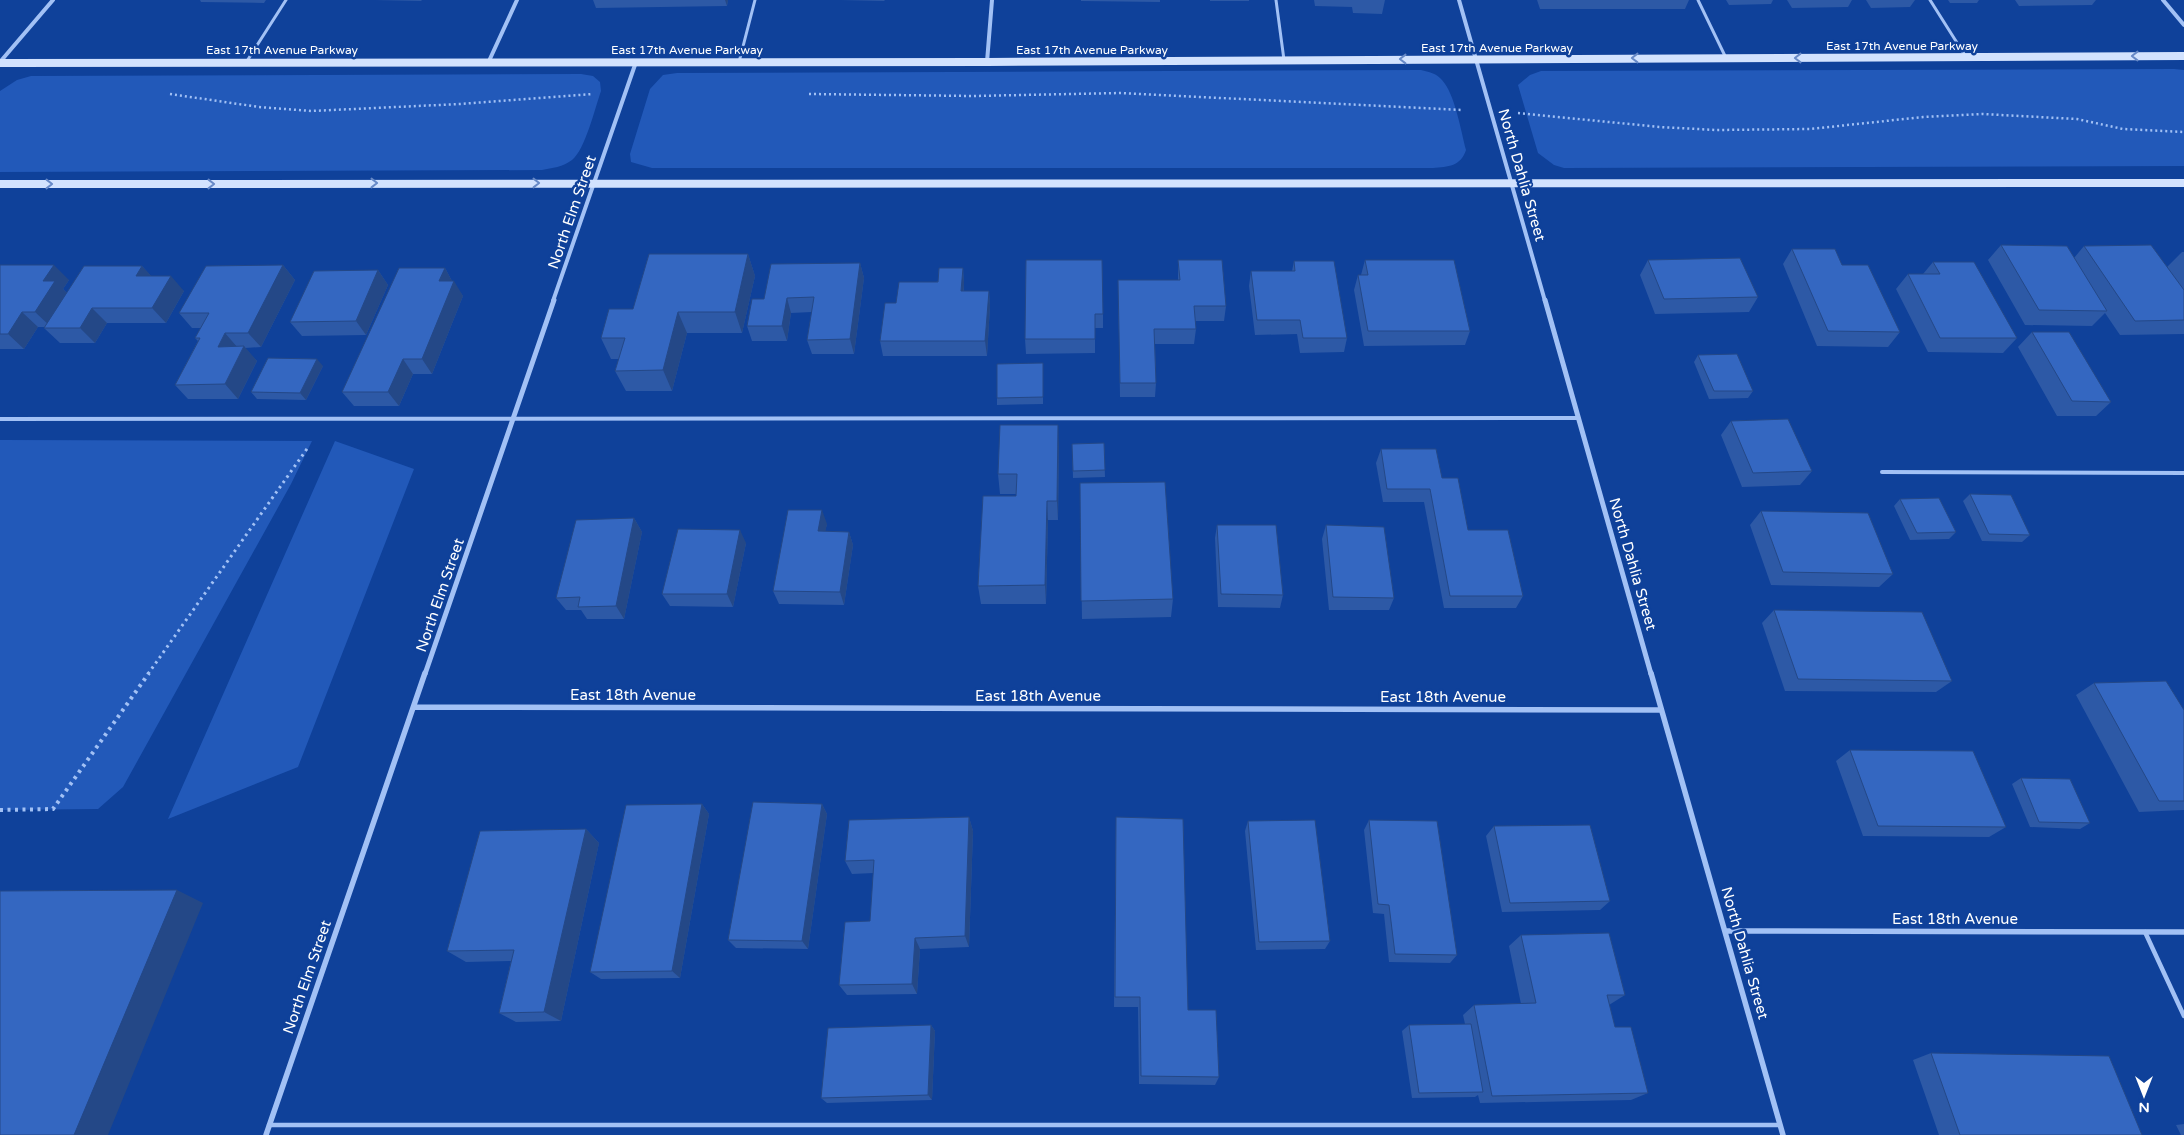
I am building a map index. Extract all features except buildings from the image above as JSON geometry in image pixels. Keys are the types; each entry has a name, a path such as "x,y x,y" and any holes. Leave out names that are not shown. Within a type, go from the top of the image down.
{"main road":[{"name":"East 17th Avenue Parkway","path":"0,62 987,62 2184,56"},
{"path":"0,184 1511,185 2184,183"}],"street":[{"path":"0,62 53,0"},
{"path":"489,61 517,0"},
{"path":"987,62 992,0"},
{"name":"North Dahlia Street","path":"1459,0 1783,1135"},
{"path":"2163,0 2184,25"},
{"name":"North Elm Street","path":"266,1135 636,62"},
{"name":"East 18th Avenue","path":"415,707 1662,710"},
{"name":"East 18th Avenue","path":"1726,931 2184,932"}],"lane":[{"path":"247,62 286,0"},
{"path":"739,62 755,0"},
{"path":"1276,0 1284,60"},
{"path":"1698,0 1726,58"},
{"path":"1930,0 1966,57"},
{"path":"0,419 1578,418"},
{"path":"1882,472 2184,474"},
{"path":"2144,932 2184,1016"},
{"path":"269,1126 1780,1126"}],"path":[{"path":"169,94 259,107 311,111 460,104 626,91"},
{"path":"804,94 973,96 1121,93 1410,109 1490,111 1716,130 1810,129 1924,117 1982,114 2077,119 2123,129 2184,132"},
{"path":"0,810 53,809 312,441"}],"shaded area":[{"path":"1421,70 1435,74 1440,78 1451,94 1466,150 1461,159 1453,165 1433,168 652,168 631,162 630,154 650,89 663,75 677,73"},
{"path":"2184,70 2184,166 1564,168 1554,165 1538,153 1518,85 1530,75 1541,71"},
{"path":"581,74 593,76 600,82 601,91 585,138 577,155 572,160 561,166 542,170 0,172 0,91 17,80 31,76"},
{"path":"0,440 312,441 291,484 123,787 98,809 0,810"},
{"path":"335,441 414,469 298,767 168,819"}]}
